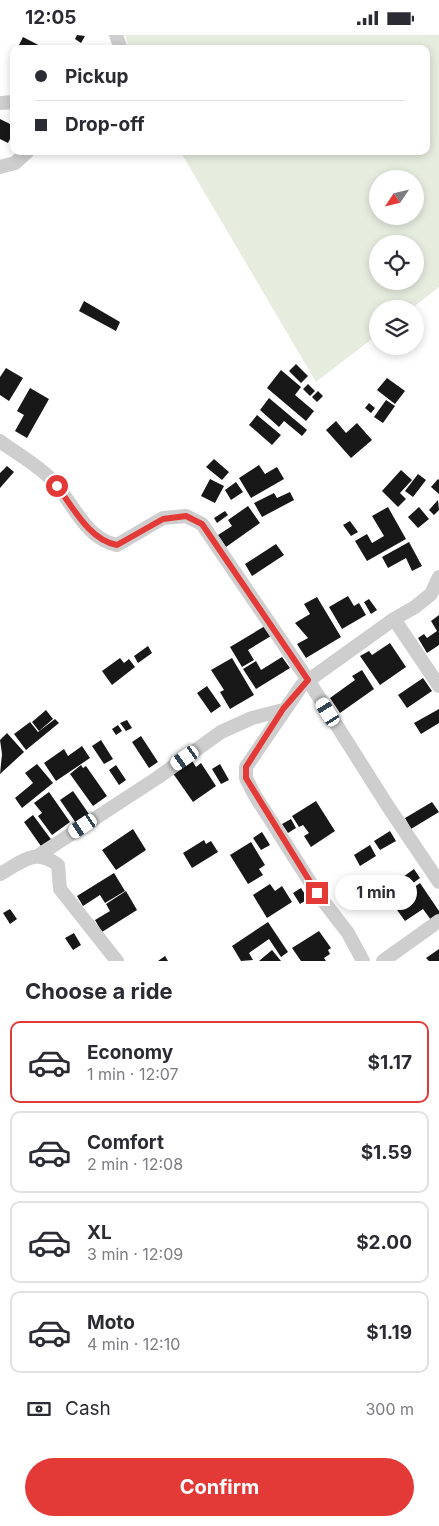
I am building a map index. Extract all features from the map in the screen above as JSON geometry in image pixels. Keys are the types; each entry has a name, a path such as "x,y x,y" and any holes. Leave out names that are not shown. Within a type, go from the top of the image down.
{"street":[{"path":"0,167 15,163 24,155"},
{"path":"0,441 50,478 92,533 108,543 117,545 163,519 186,516 202,524 308,680 389,808 439,882"},
{"path":"363,961 348,933 317,893 246,778 246,767 283,709 308,680 394,619 416,607 430,594 439,577"},
{"path":"394,619 439,686"},
{"path":"0,874 29,858 39,855 156,778 221,732 252,718 283,709"},
{"path":"39,855 47,857 58,865 60,889 117,961"},
{"path":"383,961 439,921"}],"shaded area":[{"path":"125,35 439,35 439,287 422,300 369,300 369,341 316,382 182,155 430,155 430,45 128,45"}],"building":[{"path":"77,35 85,36 81,43 75,39"},
{"path":"23,37 38,45 19,45"},
{"path":"0,119 10,124 10,139 8,143 0,139"},
{"path":"84,301 120,322 116,331 79,311"},
{"path":"296,364 308,376 301,383 289,371"},
{"path":"6,368 23,378 9,401 0,395 0,377"},
{"path":"281,370 301,387 295,395 314,411 306,421 267,388"},
{"path":"387,378 405,391 395,404 377,390"},
{"path":"308,384 315,391 310,396 303,389"},
{"path":"30,388 49,399 27,438 15,431 24,415 17,411"},
{"path":"318,391 323,396 317,402 312,397"},
{"path":"269,398 307,430 302,436 284,421 279,427 260,410"},
{"path":"386,400 395,406 383,423 374,417"},
{"path":"369,403 375,408 371,413 365,408"},
{"path":"257,415 281,435 272,445 249,425"},
{"path":"336,421 346,433 357,423 372,440 351,458 326,430"},
{"path":"214,459 229,472 222,480 206,467"},
{"path":"259,465 265,474 277,467 284,479 251,498 239,478"},
{"path":"7,466 14,472 0,488 0,473"},
{"path":"401,470 412,480 400,493 406,499 398,507 382,491"},
{"path":"418,474 426,480 413,497 405,491"},
{"path":"210,479 224,486 215,503 201,496"},
{"path":"439,480 439,494 431,487"},
{"path":"236,482 243,492 231,500 225,490"},
{"path":"290,492 294,500 262,517 254,503 274,493 277,498"},
{"path":"438,500 439,510 434,515 429,510"},
{"path":"248,506 260,523 226,547 218,535 232,526 228,520"},
{"path":"388,507 406,539 367,561 355,541 367,534 372,543 384,536 372,516"},
{"path":"419,507 429,519 418,528 408,517"},
{"path":"225,511 228,515 217,523 214,518"},
{"path":"350,521 358,532 351,536 343,525"},
{"path":"409,542 422,566 412,571 406,558 388,568 382,557"},
{"path":"276,544 284,555 252,576 245,564"},
{"path":"348,596 354,606 359,603 366,615 342,629 329,607"},
{"path":"317,597 341,637 306,658 297,644 308,638 295,623 310,614 304,604"},
{"path":"369,599 377,610 371,614 364,602"},
{"path":"439,615 439,645 427,653 418,638 424,634 427,638 437,631 431,621"},
{"path":"265,626 271,636 248,650 254,660 242,667 230,647"},
{"path":"390,643 406,667 380,685 360,656 369,651 372,655"},
{"path":"148,646 152,653 138,663 134,656"},
{"path":"282,657 290,668 256,689 243,669 256,661 261,670"},
{"path":"120,658 124,663 129,659 135,667 112,685 102,671"},
{"path":"232,658 254,695 230,709 220,692 224,690 211,670"},
{"path":"362,670 374,689 340,713 330,698 355,680 352,676"},
{"path":"423,678 432,691 407,708 398,695"},
{"path":"207,686 221,706 211,713 197,693"},
{"path":"439,709 439,723 421,734 414,723"},
{"path":"46,710 53,719 39,731 32,722"},
{"path":"55,719 59,723 26,750 14,734 30,722 38,732"},
{"path":"127,720 132,728 126,731 120,723"},
{"path":"118,725 122,731 116,735 112,729"},
{"path":"7,733 24,752 0,774 2,754 0,740"},
{"path":"141,736 158,762 149,768 132,742"},
{"path":"101,740 113,759 104,764 92,746"},
{"path":"82,746 90,758 56,781 44,763 64,749 68,756"},
{"path":"191,759 196,767 201,763 216,786 193,802 172,772"},
{"path":"37,764 53,783 22,808 15,798 33,783 25,773"},
{"path":"220,764 229,780 221,784 212,769"},
{"path":"81,765 83,768 86,766 107,796 93,806 70,774"},
{"path":"116,765 126,780 119,785 109,770"},
{"path":"73,791 89,814 76,823 60,800"},
{"path":"49,792 70,822 52,835 38,816 42,813 34,803"},
{"path":"316,801 335,831 311,847 304,836 309,833 303,825 299,827 292,816"},
{"path":"432,802 439,812 411,829 405,818"},
{"path":"33,815 53,842 43,849 24,822"},
{"path":"291,819 296,828 288,833 282,824"},
{"path":"133,829 146,850 116,870 102,850"},
{"path":"390,831 396,841 380,850 374,841"},
{"path":"262,832 270,845 261,850 253,838"},
{"path":"204,840 206,844 211,841 218,852 192,868 183,853"},
{"path":"251,842 265,865 259,869 263,875 248,884 230,855"},
{"path":"370,845 376,856 360,866 354,855"},
{"path":"414,869 420,878 395,896 389,887"},
{"path":"114,873 125,891 105,903 100,895 83,906 77,896"},
{"path":"420,883 439,911 439,915 431,920 423,909 405,921 392,903"},
{"path":"270,884 275,891 282,886 292,902 267,918 253,895"},
{"path":"301,888 308,899 300,904 293,893"},
{"path":"126,891 137,910 102,932 95,920 110,911 106,904"},
{"path":"10,909 17,919 10,924 3,913"},
{"path":"268,922 288,952 281,957 269,939 249,953 253,960 241,961 232,946"},
{"path":"319,931 331,948 328,950 330,954 324,958 326,961 301,961 292,948"},
{"path":"74,933 81,945 73,950 65,938"},
{"path":"439,949 439,961 429,961 426,958"},
{"path":"272,950 281,961 259,961"},
{"path":"165,956 168,961 158,961"}],"route":[{"path":"57,486 92,533 108,543 117,545 163,519 186,516 202,524 308,680 283,709 246,767 246,778 254,794 317,893"}]}
